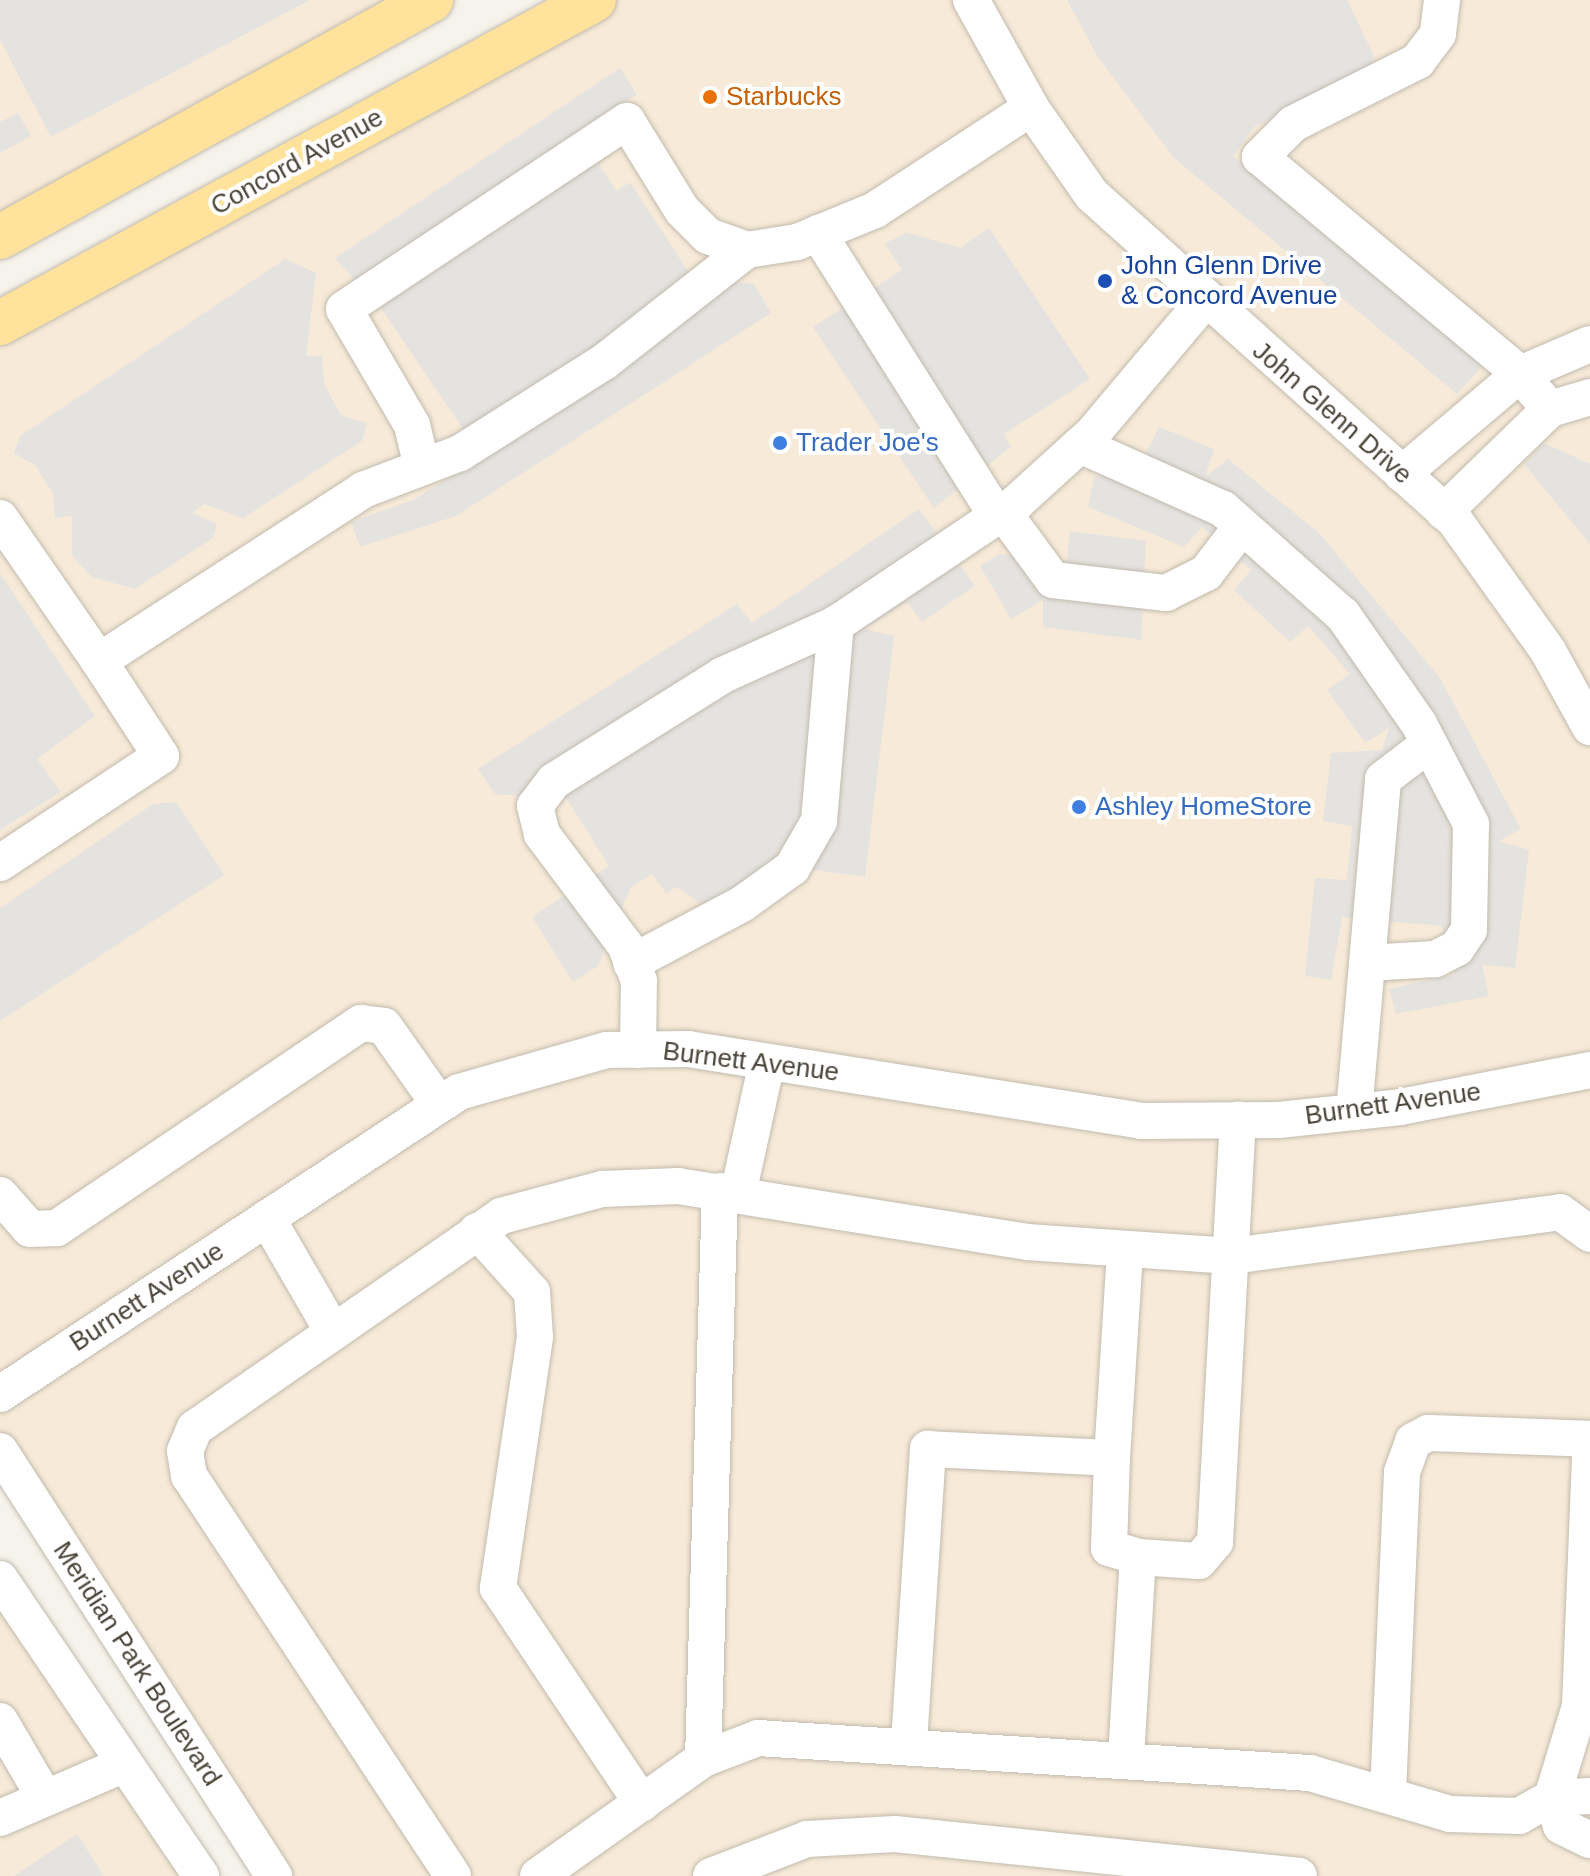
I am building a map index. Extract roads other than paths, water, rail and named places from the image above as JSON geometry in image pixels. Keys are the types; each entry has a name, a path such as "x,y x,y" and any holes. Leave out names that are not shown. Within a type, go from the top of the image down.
{"main road":[{"path":"0,237 431,0"},
{"name":"Concord Avenue","path":"0,323 594,0"}],"street":[{"name":"John Glenn Drive","path":"971,0 1031,108 1092,195 1204,301 1444,512 1548,651 1587,715"},
{"path":"1442,0 1438,34 1418,61 1293,124 1260,157 1520,374 1550,409"},
{"path":"99,661 363,490 460,453 604,362 747,250 818,233 875,210 1031,108"},
{"path":"422,467 412,425 344,309 627,121 682,210 708,236 747,250"},
{"path":"818,233 1000,514 1053,580 1166,593 1206,573 1242,526"},
{"path":"638,1050 639,981 631,963 542,834 535,806 554,781 723,675 836,624 1000,514 1080,445 1204,301"},
{"path":"1402,474 1520,374 1590,344"},
{"path":"1444,512 1550,409 1590,397"},
{"path":"1080,445 1223,509 1343,615 1429,744 1471,824 1469,930 1457,948 1435,959 1367,963"},
{"path":"0,518 161,756 0,863"},
{"path":"631,963 742,904 792,868 819,821 836,624"},
{"path":"1354,1112 1383,779 1429,744"},
{"path":"0,1195 30,1229 57,1228 361,1023 384,1026 439,1104"},
{"name":"Burnett Avenue","path":"0,1394 439,1104 529,1070 638,1050 767,1062 1021,1107 1141,1121 1238,1120 1354,1112 1590,1070"},
{"path":"703,1759 729,1193 767,1062"},
{"path":"1125,1249 1109,1548 1138,1557 1199,1561 1215,1542 1238,1120"},
{"path":"453,1876 189,1476 185,1451 195,1428 501,1216 602,1189 729,1193 1027,1242 1232,1256 1560,1212 1590,1234"},
{"path":"267,1218 333,1332"},
{"path":"477,1231 532,1292 535,1337 498,1588 642,1803"},
{"path":"1388,1793 1402,1472 1413,1441 1428,1433 1590,1439"},
{"path":"909,1743 928,1449 1112,1458"},
{"name":"Meridian Park Boulevard","path":"0,1451 274,1876"},
{"path":"1590,1453 1580,1706 1552,1798 1561,1826 1590,1840"},
{"path":"1126,1758 1138,1557"},
{"path":"0,1579 201,1876"},
{"path":"0,1721 45,1798"},
{"path":"538,1876 703,1759 758,1738 909,1743 1310,1773 1388,1793 1450,1814 1519,1816 1552,1798 1590,1796"},
{"path":"0,1818 125,1764"},
{"path":"711,1876 807,1839 895,1834 1299,1876"}],"place":[{"name":"Starbucks","path":"710,97"},
{"name":"John Glenn Drive & Concord Avenue","path":"1105,281"},
{"name":"Trader Joe's","path":"780,443"},
{"name":"Ashley HomeStore","path":"1079,807"}]}
